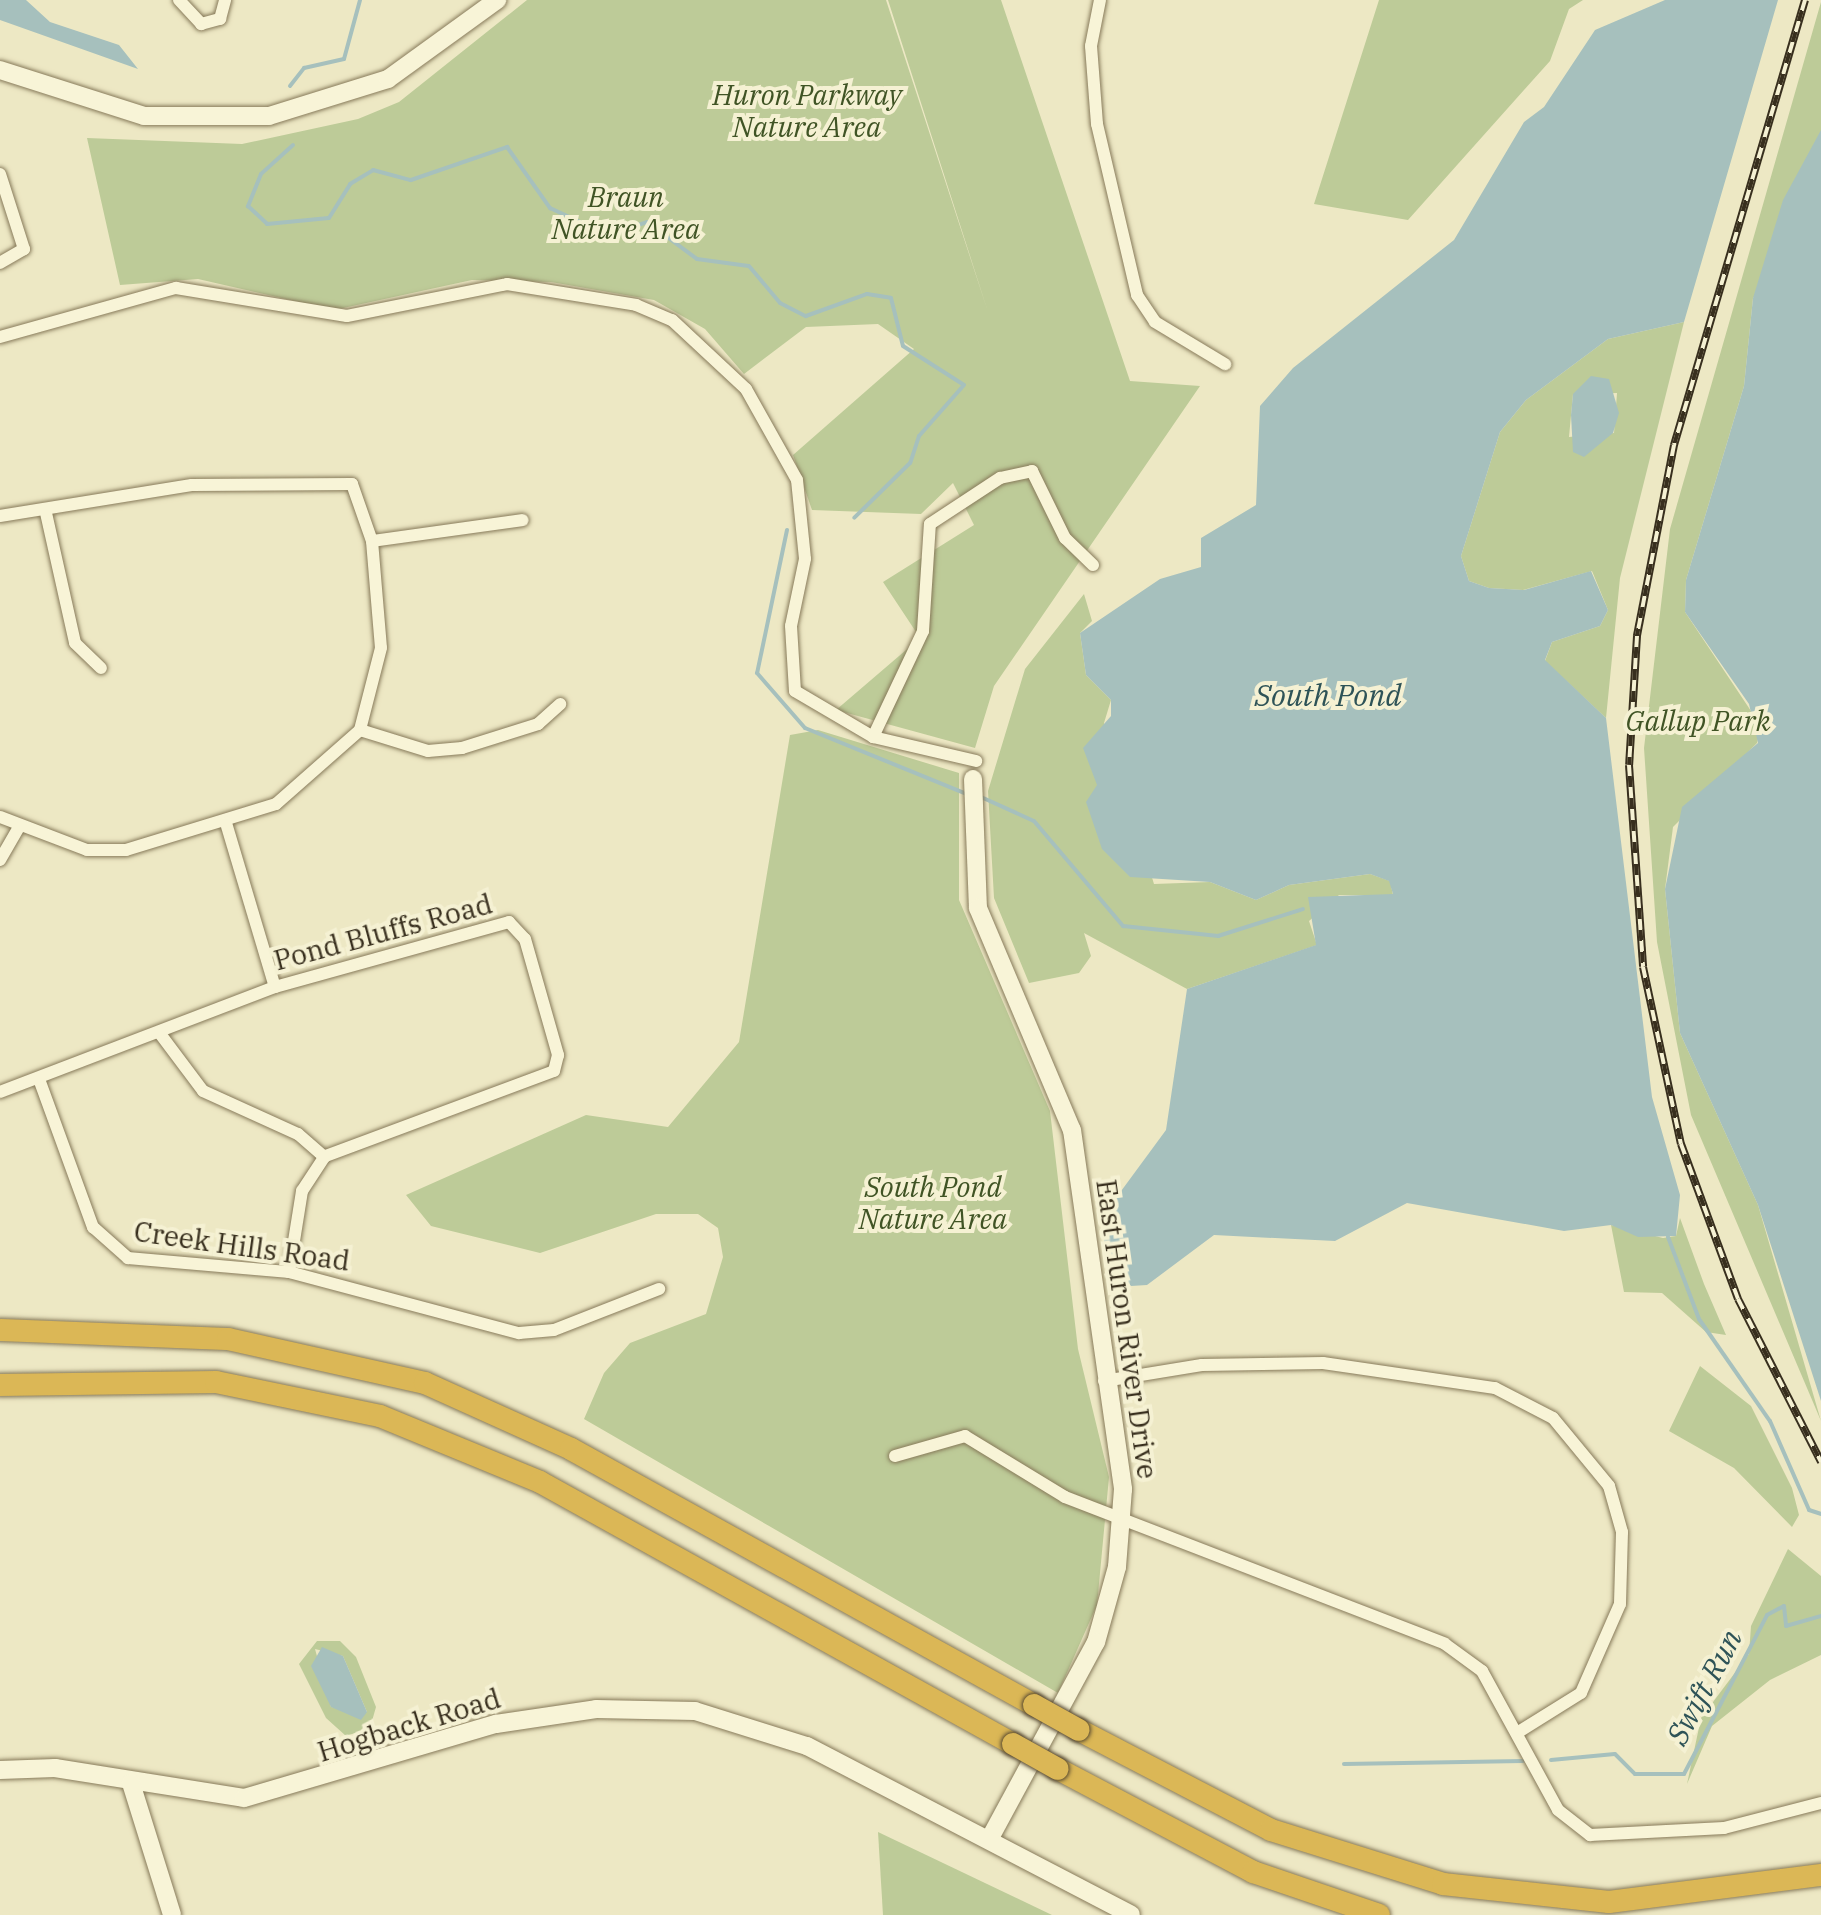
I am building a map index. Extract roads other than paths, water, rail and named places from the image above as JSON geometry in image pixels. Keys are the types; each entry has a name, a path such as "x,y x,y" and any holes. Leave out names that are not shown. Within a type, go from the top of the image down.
{"highway":[{"path":"0,1330 228,1339 425,1383 571,1449 1079,1730 1271,1830 1443,1884 1609,1902 1821,1875"},
{"path":"0,1339 47,1333"},
{"path":"0,1388 52,1379 216,1382 294,1395 471,1449 1253,1872 1379,1915"}],"main road":[{"path":"0,70 144,116 269,116 388,79 497,0"},
{"name":"East Huron River Drive","path":"975,770 970,804 978,908 1072,1130 1122,1517 1096,1642 990,1838"},
{"name":"Hogback Road","path":"0,1770 55,1768 131,1784 244,1798 496,1724 596,1709 695,1711 793,1740 990,1838"},
{"path":"131,1784 172,1915"},
{"path":"990,1838 1130,1915"}],"street":[{"path":"178,0 201,24 220,19 225,0"},
{"path":"1100,0 1091,46 1097,124 1137,295 1155,322 1225,364"},
{"path":"0,174 24,249 0,263"},
{"path":"0,336 176,288 346,316 507,284 636,305 672,320 746,389 796,480 805,558 791,626 795,691 873,737 975,770"},
{"path":"873,737 923,631 930,524 1000,478 1032,471 1065,538 1093,566"},
{"path":"0,516 46,513 192,485 345,482 363,494 372,541 382,648 360,730 310,781 226,823 110,850 18,829 0,818"},
{"path":"46,513 75,643 101,668"},
{"path":"372,541 523,520"},
{"path":"360,730 428,751 462,748 538,724 560,704"},
{"path":"226,823 276,987"},
{"path":"0,860 18,829"},
{"name":"Pond Bluffs Road","path":"0,1092 161,1035 276,987 510,922 525,939 558,1062 544,1076 324,1157"},
{"path":"161,1035 203,1092 310,1140 324,1157 302,1192 289,1272"},
{"name":"Creek Hills Road","path":"39,1079 93,1227 113,1250 289,1272 519,1333 554,1330 659,1289"},
{"path":"1104,1382 1202,1365 1323,1363 1495,1388 1553,1418 1602,1471 1622,1532 1622,1579 1613,1629 1581,1694 1520,1732"},
{"path":"895,1456 965,1436 1065,1498 1445,1644 1482,1671 1520,1732 1558,1810 1608,1839 1724,1828 1821,1803"}],"water":[{"path":"0,0 26,0 50,22 119,45 138,69 0,20"},
{"name":"South Pond","path":"1665,0 1778,0 1684,322 1608,339 1526,400 1500,432 1461,556 1469,581 1489,588 1524,590 1591,571 1608,610 1600,626 1552,642 1545,660 1606,718 1652,1097 1680,1195 1676,1236 1638,1237 1611,1225 1564,1231 1407,1203 1335,1241 1214,1235 1147,1285 1131,1286 1105,1254 1102,1217 1166,1130 1187,989 1316,945 1308,897 1393,894 1389,881 1370,874 1289,885 1256,900 1210,882 1130,877 1102,849 1086,802 1097,785 1083,748 1111,716 1111,700 1086,675 1080,633 1160,579 1201,567 1201,538 1256,505 1260,406 1293,368 1454,240 1524,122 1544,107 1595,30"},
{"path":"1821,130 1821,1401 1758,1205 1680,1033 1665,889 1682,807 1758,743 1749,704 1685,612 1686,580 1744,386 1753,298 1783,200"},
{"path":"1591,376 1609,379 1619,413 1613,433 1584,457 1573,452 1571,415 1573,394"},
{"path":"322,1647 343,1656 367,1712 361,1720 331,1707 311,1666"}],"waterway":[{"path":"290,86 304,68 344,59 360,0"},
{"path":"293,145 261,174 248,206 267,224 329,218 350,184 373,170 411,180 507,147 550,208 608,235 647,222 697,259 749,266 780,303 806,316 867,294 891,298 903,346 964,385 919,436 910,463 854,518"},
{"path":"787,530 757,673 805,728 967,794"},
{"path":"981,797 1034,821 1123,926 1218,936 1303,909"},
{"name":"Swift Run","path":"1668,1237 1699,1319 1770,1421 1809,1510 1821,1514"},
{"name":"Swift Run","path":"1551,1760 1615,1754 1635,1774 1684,1774 1767,1615 1784,1606 1786,1626 1821,1616"},
{"name":"Swift Run","path":"1344,1764 1523,1761"}],"railway":[{"path":"1805,0 1674,445 1637,636 1629,765 1643,967 1681,1144 1738,1299 1821,1462"}],"park label":[{"name":"Huron Parkway Nature Area","path":"807,111"},
{"name":"Braun Nature Area","path":"626,213"},
{"name":"Gallup Park","path":"1698,721"},
{"name":"South Pond Nature Area","path":"933,1203"}]}
